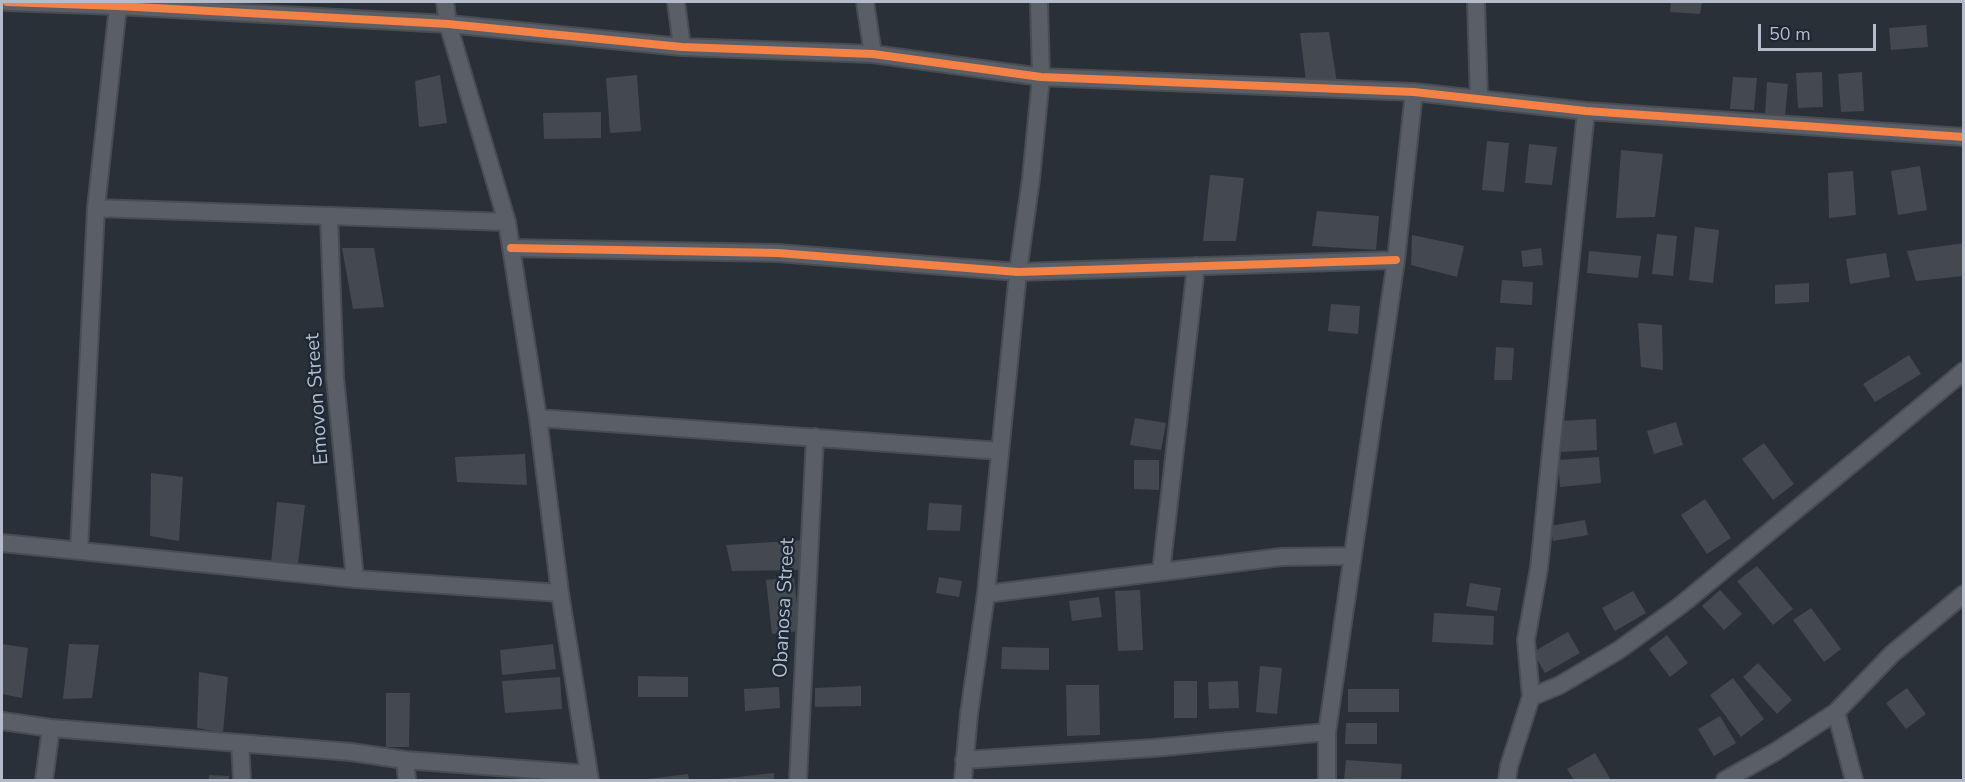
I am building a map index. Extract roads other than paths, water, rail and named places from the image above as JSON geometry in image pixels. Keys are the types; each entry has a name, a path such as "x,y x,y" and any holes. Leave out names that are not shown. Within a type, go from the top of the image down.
{"street":[{"path":"7,2 448,24 682,47 873,54 1041,77 1414,92 1586,111 1964,137"},
{"path":"2,721 51,728 351,752 405,760 589,777 560,593 538,418 507,222 448,24 445,2"},
{"path":"676,2 682,47"},
{"path":"866,2 873,54"},
{"path":"963,780 969,714 986,594 1018,272 1031,179 1041,77 1039,2"},
{"path":"1476,2 1479,99"},
{"path":"79,550 96,208 118,6"},
{"path":"1327,780 1327,732 1396,260 1414,92"},
{"path":"1507,780 1509,766 1531,697 1526,640 1539,568 1586,111"},
{"path":"96,208 507,222"},
{"name":"Emovon Street","path":"329,216 335,378 355,579"},
{"path":"511,248 778,253 1018,272 1396,260"},
{"path":"1161,572 1196,266"},
{"path":"1531,697 1560,685 1618,650 1681,605 1964,371"},
{"path":"538,418 1000,451"},
{"name":"Obanosa Street","path":"798,780 815,438"},
{"path":"2,543 355,579 560,593"},
{"path":"986,594 1281,557 1351,556"},
{"path":"1725,780 1775,752 1836,712 1892,654 1964,594"},
{"path":"1836,712 1854,780"},
{"path":"44,780 51,728"},
{"path":"964,760 1153,748 1327,732"},
{"path":"240,743 242,780"},
{"path":"405,760 407,780"}]}
